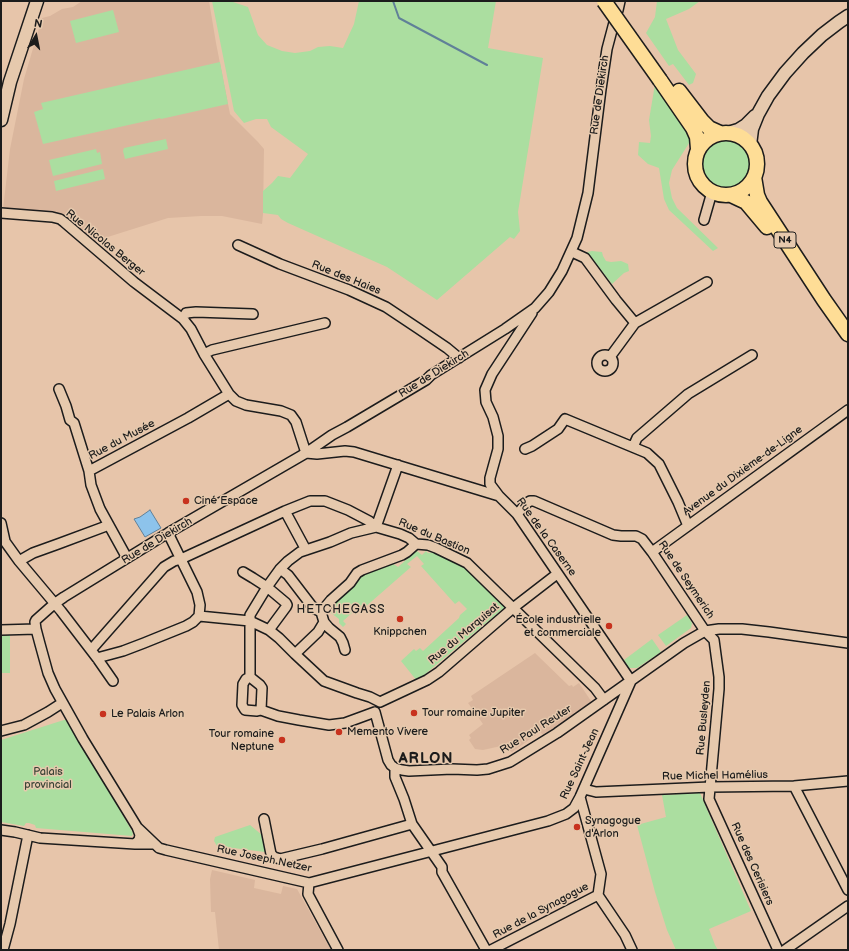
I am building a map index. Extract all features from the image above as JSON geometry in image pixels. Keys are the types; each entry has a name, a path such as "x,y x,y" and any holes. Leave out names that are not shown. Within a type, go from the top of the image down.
{"main road":[{"path":"1,120 10,82 37,1"},
{"path":"606,1 664,78 702,121 709,128 740,137 750,145"},
{"path":"617,4 664,78 693,128 697,137 698,149 694,169 704,187 712,192"},
{"path":"750,145 752,129 768,96 785,73 803,53 822,35 843,19 848,11"},
{"path":"698,149 711,136 738,130 758,114"},
{"name":"N4","path":"750,145 755,152 757,160 757,169 754,177 757,195 760,202 848,334"},
{"path":"731,195 740,192 748,186 754,177"},
{"name":"N4","path":"712,192 720,195 731,195 746,202 824,300"}],"street":[{"path":"606,1 617,4"},
{"name":"Rue de Diekirch","path":"36,629 36,620 54,604 168,533 306,453 332,434 347,427 426,380 430,375 506,329 535,308 549,292 562,271 572,252 577,238 588,193 600,88 617,4"},
{"path":"704,220 712,192"},
{"name":"Rue Nicolas Berger","path":"1,213 60,219 134,282 183,319 229,394 236,401 246,405 281,411 291,415 296,422 306,453"},
{"name":"Rue des Haies","path":"238,245 280,264 349,290 386,307 430,336 459,358"},
{"path":"572,252 585,258 616,300 636,323"},
{"path":"610,356 636,323 707,282"},
{"path":"499,496 490,484 490,478 498,449 498,436 496,426 486,402 485,390 492,374 535,308"},
{"path":"183,319 186,313 196,312 253,314"},
{"path":"204,354 212,350 325,323"},
{"path":"506,329 514,340"},
{"path":"633,447 637,438 688,394 752,355"},
{"path":"59,389 70,420 74,423 89,471"},
{"name":"Rue du Musée","path":"127,558 100,509 91,485 89,471 188,418 229,394"},
{"name":"Avenue du Dixième-de-Ligne","path":"652,552 848,410"},
{"path":"525,449 558,429 565,419 647,453 659,464 688,526"},
{"name":"Rue de la Caserne","path":"306,453 317,454 345,451 354,452 499,496 517,514 630,681"},
{"path":"376,527 398,465"},
{"path":"91,650 164,567 174,561 285,511 310,501 325,501 348,510 369,521 376,527"},
{"name":"Rue de Seymerich","path":"517,514 527,503 534,501 613,535 636,536 642,539 705,631"},
{"path":"285,511 306,550"},
{"path":"1,523 3,539 114,681"},
{"path":"19,561 33,553 109,525"},
{"path":"250,677 250,615 280,569 300,552 351,533 376,527"},
{"name":"Rue du Bastion","path":"376,527 400,534 409,538 416,544 436,548 467,563 595,688 604,700"},
{"path":"97,658 123,651 154,639 190,624 199,616 200,605 197,592 168,533"},
{"path":"321,612 331,600 350,583 357,573 402,555 416,544"},
{"path":"280,569 288,575 311,605 321,612 324,622 340,637 345,650"},
{"path":"243,572 267,587 287,605 269,630"},
{"name":"Rue du Marquisat","path":"380,702 428,680 513,608 557,574"},
{"path":"199,616 250,621 269,630 324,681 380,702 375,712 388,760 395,768 395,777 412,824 442,867 442,872"},
{"path":"294,654 318,632 324,622"},
{"path":"1,630 36,629"},
{"name":"Rue Joseph Netzer","path":"36,629 48,673 62,703 137,827 160,848 309,883 431,851"},
{"path":"705,631 727,629 756,630 848,643"},
{"name":"Rue Paul Reuter","path":"395,768 409,771 452,769 477,770 504,765 557,733 684,643 705,631"},
{"name":"Rue Busleyden","path":"705,631 714,640 719,677 710,787"},
{"path":"250,677 262,688 261,710"},
{"path":"250,677 246,679 243,684 242,705 245,710 261,710 278,716 329,725 345,723 375,712"},
{"name":"Rue Saint-Jean","path":"431,851 548,821 566,814 574,808 582,793 630,681"},
{"path":"1,731 24,725 62,703"},
{"name":"Rue Michel Hamélius","path":"582,793 588,790 596,792 710,787 794,786 848,781"},
{"path":"794,786 848,890"},
{"name":"Rue des Cerisiers","path":"710,787 710,799 778,950"},
{"name":"Rue de la Synagogue","path":"491,950 598,895 601,874 582,793"},
{"path":"264,819 271,854 280,859 412,824"},
{"path":"135,844 139,840 140,835 137,827"},
{"name":"Rue Joseph Netzer","path":"1,830 40,838 154,844"},
{"path":"4,950 28,835"},
{"path":"417,855 427,856 433,859 442,872 486,950"},
{"path":"309,883 308,894 338,950"},
{"path":"598,895 632,950"},
{"path":"785,950 848,906"}],"shaded area":[{"path":"82,1 209,1 230,114 264,149 262,224 222,216 168,218 95,241 60,213 50,211 3,209 10,149 24,79 42,18 50,16 62,9 73,7"},
{"path":"535,653 569,686 572,685 573,687 579,683 593,704 544,736 540,732 512,752 501,746 483,750 475,749 469,740 471,738 469,735 483,724 468,703 473,700 471,696"},
{"path":"212,870 255,880 254,888 281,894 283,886 297,889 331,950 219,950 215,912 211,912 210,879"}],"green space":[{"path":"212,1 230,1 248,7 258,35 267,45 282,51 295,53 310,51 318,47 330,46 343,48 354,24 359,1 496,1 488,48 543,58 518,212 520,231 514,239 510,237 437,300 387,267 288,223 281,219 278,215 263,213 263,191 278,176 290,178 308,154 271,127 267,119 256,119 244,123 234,111"},
{"path":"657,1 700,1 689,9 666,19 678,50 696,74 693,83 689,85 673,64 669,66 646,33 655,17"},
{"path":"113,10 119,32 76,43 70,21"},
{"path":"220,62 228,104 43,144 34,112 43,109 41,103"},
{"path":"655,84 692,139 672,170 669,183 672,198 677,208 718,248 713,251 669,210 664,199 659,168 648,164 638,155 639,142 650,143 651,136 649,120"},
{"path":"166,139 168,149 125,159 123,151 124,148"},
{"path":"721,140 731,140 743,147 750,159 750,169 743,181 731,188 721,188 713,184 706,177 702,169 702,159 706,151 713,144"},
{"path":"96,149 97,153 100,152 102,164 53,176 49,160"},
{"path":"103,169 105,179 56,191 54,181"},
{"path":"587,252 602,252 606,261 621,261 628,264 629,271 624,273 612,284"},
{"path":"417,551 422,555 426,551 428,553 434,552 464,565 505,607 417,681 401,661 414,649 416,651 420,648 423,651 467,609 459,601 455,604 421,566 424,564 417,556 407,564 411,567 356,615 353,612 343,621 346,624 343,627 339,623 339,619 331,613 329,609 333,602 368,571 392,563 398,567"},
{"path":"687,615 692,623 691,628 666,646 658,635"},
{"path":"10,635 10,673 1,673 1,636"},
{"path":"652,639 661,652 637,668 629,668 624,660"},
{"name":"Palais provincial","path":"67,719 101,779 102,778 107,786 133,833 132,836 36,828 35,825 29,823 26,823 24,826 1,822 1,740"},
{"path":"700,793 751,911 709,929 718,950 676,950 667,930 655,892 637,825 666,817 662,795"},
{"path":"250,825 262,835 265,852 217,846 214,841 215,837"}],"water":[{"path":"150,510 161,528 145,537 134,519"}],"waterway":[{"path":"393,1 399,18 487,65"}],"place":[{"name":"Ciné Espace","path":"186,501"},
{"name":"Knippchen","path":"400,619"},
{"name":"École industrielle et commerciale","path":"609,626"},
{"name":"Tour romaine Jupiter","path":"414,713"},
{"name":"Le Palais Arlon","path":"103,714"},
{"name":"Memento Vivere","path":"339,732"},
{"name":"Tour romaine Neptune","path":"282,740"},
{"name":"Synagogue d'Arlon","path":"577,827"}],"district":[{"name":"HETCHEGASS","path":"341,610"},
{"name":"ARLON","path":"426,759"}]}
